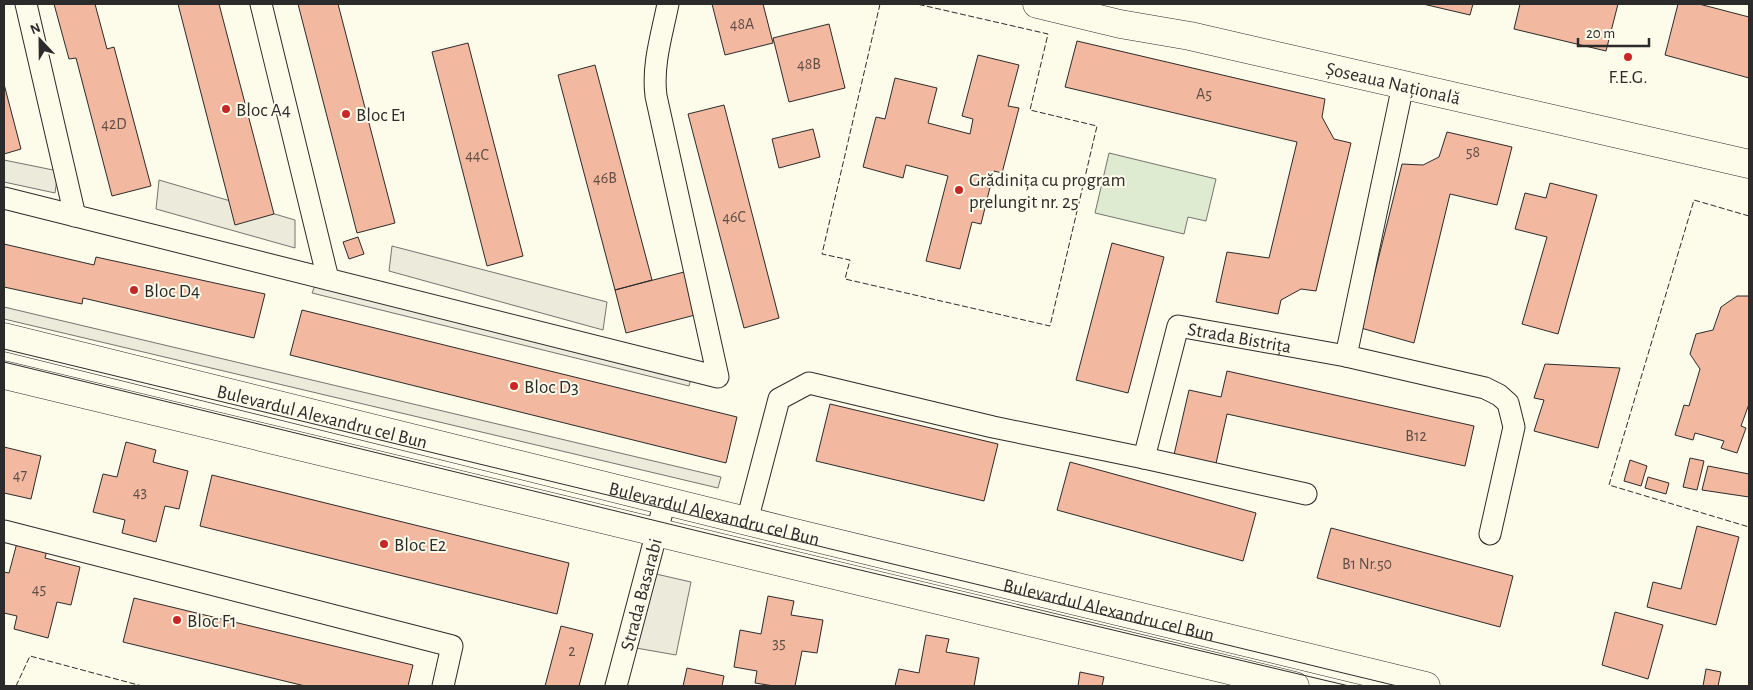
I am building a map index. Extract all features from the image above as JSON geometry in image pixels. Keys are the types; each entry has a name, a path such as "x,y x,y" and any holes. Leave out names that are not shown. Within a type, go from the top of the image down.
{"main road":[{"name":"Șoseaua Națională","path":"1037,4 1120,24 1190,36 1749,164"},
{"name":"Bulevardul Alexandru cel Bun","path":"4,338 1426,686"},
{"name":"Bulevardul Alexandru cel Bun","path":"4,375 1295,686"}],"street":[{"path":"26,4 75,216"},
{"path":"261,4 328,279"},
{"path":"4,198 718,377 656,96 654,80 656,63 668,4"},
{"path":"1346,356 1404,85"},
{"name":"Strada Bistrița","path":"1144,458 1178,326 1346,356 1485,388 1499,395 1508,403 1514,427 1490,534"},
{"path":"747,521 779,399 810,384 993,427 1306,494"},
{"name":"Strada Basarabi","path":"616,686 665,501"},
{"path":"4,531 452,646 443,686"}],"green space":[{"path":"1109,153 1216,179 1206,221 1188,217 1184,234 1095,213"}],"shaded area":[{"path":"4,160 58,171 55,193 4,182"},
{"path":"159,180 295,220 295,248 156,209"},
{"path":"392,246 607,302 603,330 389,271"},
{"path":"316,283 692,375 689,386 312,293"},
{"path":"4,307 721,477 718,488 4,319"},
{"path":"656,574 691,582 676,655 636,648"}],"building":[{"path":"54,4 95,4 107,49 114,47 151,186 112,196 76,58 69,59"},
{"name":"Bloc A4","path":"178,4 219,4 274,214 235,225"},
{"name":"Bloc E1","path":"298,4 338,4 395,223 357,233"},
{"path":"712,4 763,4 773,43 725,55"},
{"path":"1423,4 1473,4 1470,15"},
{"path":"1520,4 1618,4 1606,51 1514,29"},
{"path":"1678,4 1699,4 1749,17 1749,78 1665,55"},
{"path":"829,24 845,88 789,102 773,38"},
{"path":"1077,41 1325,99 1322,117 1334,139 1351,143 1316,291 1301,289 1281,300 1278,314 1216,302 1227,252 1269,258 1297,142 1065,87"},
{"path":"468,43 523,256 487,266 432,52"},
{"name":"Grădinița cu program prelungit nr. 25","path":"978,55 1019,65 1008,106 1019,108 1002,173 994,171 981,224 972,222 960,269 926,261 948,176 906,165 903,178 863,167 876,117 885,119 895,78 937,88 928,123 970,134 973,119 962,116"},
{"path":"595,65 652,280 615,290 558,75"},
{"path":"4,84 21,149 4,154"},
{"path":"724,105 779,318 744,328 688,114"},
{"path":"813,129 820,157 779,168 772,139"},
{"path":"1447,132 1512,147 1497,205 1450,194 1414,343 1361,328 1402,164 1423,165 1439,157"},
{"path":"1550,183 1597,195 1558,334 1522,324 1547,237 1515,229 1525,193 1546,198"},
{"path":"358,237 364,254 349,259 343,242"},
{"path":"1112,243 1164,257 1128,393 1076,380"},
{"name":"Bloc D4","path":"4,244 94,265 96,257 265,294 254,338 83,298 82,304 4,287"},
{"path":"684,272 695,315 626,333 615,290"},
{"path":"1737,296 1749,296 1749,404 1741,426 1746,428 1737,453 1721,448 1724,441 1695,433 1693,440 1675,435 1684,405 1689,406 1700,369 1690,354 1696,334 1713,330 1721,307"},
{"name":"Bloc D3","path":"302,310 737,417 726,463 290,355"},
{"path":"1545,364 1620,368 1598,448 1534,431 1544,400 1534,398"},
{"path":"1227,371 1474,426 1465,466 1227,414 1215,468 1173,459 1189,390 1221,397"},
{"path":"830,404 998,444 984,501 816,461"},
{"path":"126,442 156,450 153,462 188,471 179,509 165,506 156,542 122,533 125,520 93,512 103,474 117,477"},
{"path":"4,447 41,456 31,499 4,493"},
{"path":"1690,458 1704,461 1697,490 1683,487"},
{"path":"1630,460 1647,466 1641,486 1624,481"},
{"path":"1070,462 1256,513 1243,561 1057,510"},
{"path":"1708,466 1749,474 1749,497 1702,490"},
{"name":"Bloc E2","path":"212,475 569,563 557,614 200,526"},
{"path":"1648,477 1669,483 1666,494 1645,488"},
{"path":"1697,526 1739,537 1716,625 1647,607 1653,582 1681,589"},
{"path":"1331,528 1513,576 1500,627 1317,578"},
{"path":"18,539 48,546 45,558 80,567 71,605 57,602 48,638 14,629 17,616 4,613 4,572 9,573"},
{"path":"768,596 794,601 791,615 823,620 817,653 802,651 795,686 774,686 755,683 757,671 734,667 740,630 761,634"},
{"name":"Bloc F1","path":"134,598 413,665 408,686 305,686 123,642"},
{"path":"1615,612 1663,625 1648,679 1602,665"},
{"path":"561,626 593,634 579,686 545,686"},
{"path":"926,635 949,639 946,652 979,658 974,686 895,686 899,669 919,673"},
{"path":"687,668 724,676 722,686 683,686"},
{"path":"1706,669 1721,672 1718,686 1703,686"},
{"path":"1080,672 1104,677 1102,686 1078,686"}],"tram line":[{"path":"4,349 1397,686"},
{"path":"4,362 780,551 1349,686"}],"fence":[{"path":"880,4 822,254 850,260 845,279 1050,326 1097,126 1030,110 1048,34 917,4"},
{"path":"1749,216 1694,200 1609,485 1749,527"},
{"path":"16,686 30,656 142,686"}],"place":[{"name":"F.E.G.","path":"1628,57"},
{"name":"Bloc A4","path":"226,109"},
{"name":"Bloc E1","path":"346,114"},
{"name":"Grădinița cu program prelungit nr. 25","path":"959,190"},
{"name":"Bloc D4","path":"134,290"},
{"name":"Bloc D3","path":"514,386"},
{"name":"Bloc E2","path":"384,544"},
{"name":"Bloc F1","path":"177,620"}]}
